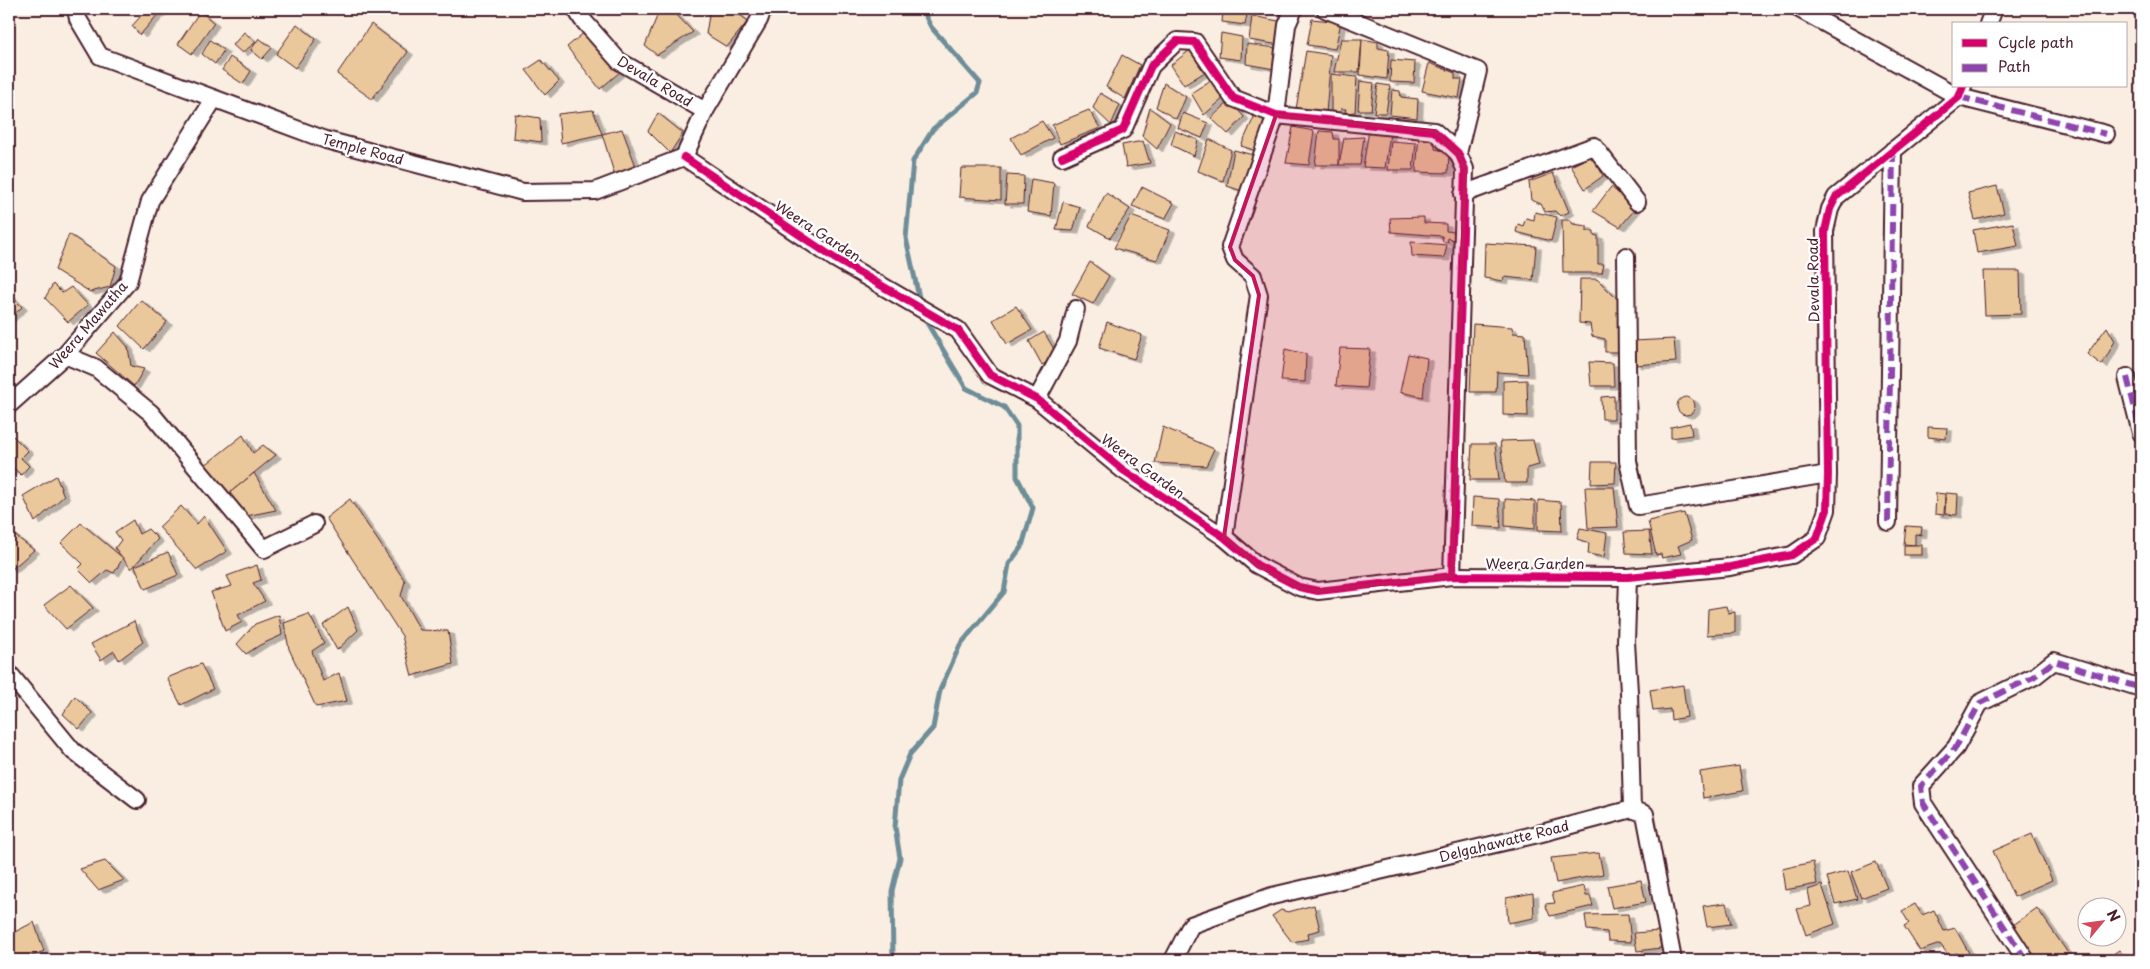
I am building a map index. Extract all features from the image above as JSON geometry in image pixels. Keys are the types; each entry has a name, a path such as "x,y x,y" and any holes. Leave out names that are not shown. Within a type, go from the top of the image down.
{"street":[{"name":"Temple Road","path":"76,9 78,19 100,56 326,140 523,192 594,191 684,156"},
{"name":"Devala Road","path":"576,9 582,20 619,61 705,111 684,156"},
{"path":"705,111 759,20 763,9"},
{"path":"1224,538 1259,295 1253,276 1235,260 1230,247 1276,115 1287,25 1294,9"},
{"path":"1325,9 1478,71 1458,153"},
{"path":"1799,9 1952,87"},
{"path":"1989,22 1994,9"},
{"path":"1062,158 1123,130 1152,66 1177,41 1195,42 1234,98 1276,115 1434,131 1458,153 1465,169 1452,576"},
{"name":"Devala Road","path":"1628,576 1730,568 1792,555 1817,538 1827,510 1825,231 1830,208 1836,197 1961,92"},
{"path":"1961,92 2106,134"},
{"name":"Weera Mawatha","path":"9,405 65,355 128,282 150,201 214,99"},
{"path":"1463,194 1594,146 1637,202"},
{"path":"1888,522 1893,150"},
{"name":"Weera Garden","path":"684,156 834,258 958,330 990,375 1037,399 1123,470 1224,538 1257,565 1299,587 1318,591 1452,576 1628,576"},
{"path":"1626,256 1628,461 1638,506 1828,474"},
{"path":"1037,399 1068,341 1076,309"},
{"path":"65,355 96,368 151,413 264,549 314,524"},
{"path":"2127,377 2141,433"},
{"path":"1628,576 1626,642 1632,809 1644,814 1673,960"},
{"path":"2026,960 1923,803 1921,786 1956,747 1980,703 2035,676 2054,661 2141,688"},
{"path":"9,673 73,751 137,800"},
{"name":"Delgahawatte Road","path":"1173,960 1191,925 1272,896 1538,834 1632,809"}],"highlighted area":[{"path":"1276,115 1434,131 1458,153 1465,169 1452,576 1318,591 1299,587 1257,565 1224,537 1259,295 1253,276 1235,260 1230,247"}],"building":[{"path":"147,9 155,9 160,12 140,35 132,26"},
{"path":"660,9 671,9 693,32 657,55 645,46"},
{"path":"710,9 732,9 748,21 727,47 706,34"},
{"path":"1251,9 1285,9 1284,14 1251,11"},
{"path":"200,11 214,23 192,54 178,44"},
{"path":"1223,11 1247,14 1245,25 1222,22"},
{"path":"1252,16 1284,22 1280,45 1249,40"},
{"path":"1312,19 1341,22 1335,49 1307,45"},
{"path":"297,24 316,39 295,68 276,54"},
{"path":"371,24 408,52 372,99 337,74"},
{"path":"587,30 621,71 600,89 567,47"},
{"path":"244,32 256,42 242,53 233,45"},
{"path":"1221,33 1242,37 1241,60 1219,57"},
{"path":"259,38 272,48 262,59 251,50"},
{"path":"1341,39 1362,39 1359,72 1334,72"},
{"path":"1362,39 1378,42 1378,48 1389,50 1387,79 1360,75"},
{"path":"210,40 224,50 215,64 202,54"},
{"path":"1247,44 1276,48 1274,69 1246,64"},
{"path":"1190,50 1205,72 1184,85 1171,65"},
{"path":"1306,51 1331,55 1326,113 1296,109"},
{"path":"1122,55 1140,65 1125,99 1106,87"},
{"path":"230,57 251,71 243,84 222,70"},
{"path":"541,60 559,81 545,95 526,70"},
{"path":"1391,60 1415,62 1414,83 1390,82"},
{"path":"1429,63 1455,73 1455,79 1462,79 1459,98 1422,91"},
{"path":"1331,74 1357,77 1355,112 1345,113 1346,109 1341,109 1340,113 1331,113"},
{"path":"1211,80 1225,97 1204,115 1191,93"},
{"path":"1360,81 1374,83 1371,110 1358,110"},
{"path":"1164,83 1186,97 1176,119 1156,107"},
{"path":"1378,84 1390,86 1386,113 1374,113"},
{"path":"1392,90 1400,91 1401,97 1418,99 1417,118 1390,115"},
{"path":"1100,93 1120,105 1111,125 1093,108"},
{"path":"1230,101 1244,117 1228,134 1211,118"},
{"path":"1150,108 1170,123 1157,149 1142,136"},
{"path":"593,110 602,134 561,143 558,114"},
{"path":"1089,110 1100,128 1060,144 1052,125"},
{"path":"658,113 683,133 670,153 648,131"},
{"path":"1183,113 1208,123 1202,138 1178,128"},
{"path":"515,114 540,118 541,142 513,138"},
{"path":"1255,115 1270,124 1260,152 1241,146"},
{"path":"1042,121 1053,138 1021,155 1011,138"},
{"path":"1293,127 1314,131 1309,165 1286,163"},
{"path":"622,129 637,169 615,176 602,134"},
{"path":"1369,130 1390,133 1385,168 1363,167"},
{"path":"1175,131 1198,140 1194,156 1171,145"},
{"path":"1319,131 1333,132 1334,139 1339,139 1339,165 1315,165"},
{"path":"1419,135 1435,136 1435,149 1449,152 1448,173 1416,172"},
{"path":"1364,137 1360,165 1339,165 1344,138"},
{"path":"1209,139 1231,150 1223,181 1198,171"},
{"path":"1143,141 1150,163 1126,167 1122,145"},
{"path":"1391,141 1416,143 1413,170 1388,170"},
{"path":"1234,150 1257,156 1245,192 1227,186"},
{"path":"1593,155 1603,176 1585,189 1571,166"},
{"path":"961,168 1001,168 1001,200 959,197"},
{"path":"1553,173 1569,212 1560,216 1555,211 1545,212 1541,204 1531,200 1529,182"},
{"path":"1007,175 1024,176 1023,204 1005,204"},
{"path":"1031,179 1054,183 1051,216 1027,212"},
{"path":"1997,186 2004,213 1975,220 1968,193"},
{"path":"1142,187 1174,203 1165,219 1132,206"},
{"path":"1611,187 1636,208 1620,227 1593,211"},
{"path":"1106,193 1130,209 1110,238 1089,226"},
{"path":"1063,202 1080,207 1073,231 1056,230"},
{"path":"1535,212 1557,217 1551,241 1516,232 1518,224 1523,226 1526,218 1534,220"},
{"path":"1131,216 1170,230 1157,260 1114,248"},
{"path":"1424,217 1424,223 1446,224 1446,231 1455,232 1454,240 1447,238 1448,242 1443,242 1442,236 1391,232 1390,218"},
{"path":"1562,220 1570,220 1573,224 1587,226 1587,231 1594,231 1594,235 1598,236 1598,264 1604,264 1602,273 1563,273"},
{"path":"2013,223 2018,246 1977,253 1973,230"},
{"path":"69,234 116,266 110,287 90,292 55,270"},
{"path":"1411,242 1447,245 1444,258 1412,256"},
{"path":"1485,243 1536,246 1533,280 1504,277 1503,281 1484,278"},
{"path":"1090,262 1109,276 1093,304 1072,294"},
{"path":"1983,271 2020,271 2021,314 1985,315"},
{"path":"1580,279 1597,279 1618,300 1619,352 1605,352 1605,339 1592,336 1590,324 1579,323"},
{"path":"53,284 62,293 71,287 88,305 68,322 45,298"},
{"path":"9,294 22,307 9,319"},
{"path":"141,300 167,322 144,349 120,326"},
{"path":"1016,306 1032,330 1007,344 993,320"},
{"path":"1107,322 1142,335 1134,359 1099,348"},
{"path":"1473,324 1512,327 1513,333 1525,334 1528,374 1497,372 1496,392 1470,392"},
{"path":"2107,327 2115,341 2102,365 2087,354"},
{"path":"115,332 128,347 131,366 144,369 134,386 96,353"},
{"path":"1044,332 1058,356 1042,365 1029,341"},
{"path":"1674,339 1676,362 1635,365 1633,341"},
{"path":"1340,348 1370,349 1366,388 1336,386"},
{"path":"1285,349 1306,354 1305,382 1281,381"},
{"path":"1408,354 1427,358 1423,397 1400,392"},
{"path":"1589,362 1613,363 1614,386 1591,386"},
{"path":"1527,380 1528,416 1503,415 1503,381"},
{"path":"1614,396 1614,419 1602,419 1601,397"},
{"path":"1682,397 1690,397 1695,402 1693,413 1682,415 1677,410 1677,402"},
{"path":"1690,423 1692,435 1671,438 1671,427"},
{"path":"1163,427 1214,449 1206,466 1155,463"},
{"path":"1928,427 1947,428 1946,439 1928,437"},
{"path":"243,435 253,453 263,445 276,455 227,495 204,466"},
{"path":"13,436 28,451 21,458 29,466 21,475 14,468 9,473 9,440"},
{"path":"1533,440 1539,465 1527,468 1527,483 1505,483 1500,441"},
{"path":"1472,444 1495,444 1499,480 1470,480"},
{"path":"1592,462 1616,462 1615,483 1591,484"},
{"path":"254,473 276,510 246,516 227,495"},
{"path":"56,476 64,496 35,522 23,496"},
{"path":"1585,487 1614,487 1618,527 1588,528"},
{"path":"1936,493 1945,494 1944,515 1935,514"},
{"path":"1946,493 1958,494 1957,515 1945,514"},
{"path":"1473,497 1499,499 1501,528 1472,526"},
{"path":"350,499 405,581 401,596 420,630 448,631 453,664 412,676 402,636 326,518"},
{"path":"1505,499 1535,501 1535,529 1505,526"},
{"path":"1538,500 1561,502 1562,531 1538,530"},
{"path":"181,506 197,524 204,516 227,551 197,570 159,527"},
{"path":"1684,513 1692,540 1678,546 1681,554 1662,558 1661,554 1656,555 1648,521"},
{"path":"133,520 139,534 148,529 158,539 131,569 115,548 121,540 115,532"},
{"path":"81,523 123,558 114,573 107,570 92,583 78,569 83,564 61,543"},
{"path":"1906,526 1922,527 1921,535 1915,534 1915,545 1904,544"},
{"path":"1580,528 1607,533 1604,557 1588,554 1589,543 1577,539"},
{"path":"9,531 34,550 11,570 9,567"},
{"path":"1649,531 1652,554 1626,553 1624,532"},
{"path":"1904,545 1922,545 1922,555 1904,555"},
{"path":"168,552 178,575 145,589 135,566"},
{"path":"257,565 261,580 253,583 265,601 238,615 242,622 225,631 211,592 232,586 227,576"},
{"path":"71,585 93,608 66,629 44,605"},
{"path":"1726,606 1728,613 1735,612 1735,633 1707,635 1708,609"},
{"path":"348,607 358,630 337,650 323,625"},
{"path":"309,614 324,643 312,651 323,681 339,673 347,701 316,707 289,649 284,623"},
{"path":"279,615 282,635 246,654 237,644 255,624"},
{"path":"134,621 143,642 119,660 114,651 101,660 91,644"},
{"path":"201,664 213,689 181,705 167,678"},
{"path":"1683,685 1687,717 1671,720 1670,709 1653,711 1650,690"},
{"path":"75,696 92,713 79,729 63,714"},
{"path":"1739,766 1743,791 1703,798 1700,772"},
{"path":"2032,834 2052,880 2014,897 1993,851"},
{"path":"1599,853 1603,874 1556,883 1551,858"},
{"path":"105,861 124,880 98,890 80,869"},
{"path":"1813,862 1817,884 1785,890 1782,869"},
{"path":"1876,862 1887,888 1861,898 1851,872"},
{"path":"1848,871 1857,899 1835,904 1827,877"},
{"path":"1641,880 1646,902 1612,908 1607,886"},
{"path":"1822,885 1835,924 1806,935 1797,909 1811,906 1808,890"},
{"path":"1584,886 1586,896 1590,896 1593,906 1550,916 1545,904 1555,903 1552,893"},
{"path":"1533,893 1534,918 1508,923 1506,898"},
{"path":"1726,903 1731,924 1707,927 1703,906"},
{"path":"1915,904 1922,915 1934,910 1944,931 1955,928 1969,953 1961,958 1957,953 1950,957 1940,944 1920,951 1904,926 1909,923 1902,911"},
{"path":"1314,905 1320,930 1308,933 1309,939 1292,942 1272,916 1281,910 1288,912"},
{"path":"2037,908 2071,960 2031,960 2009,928"},
{"path":"1628,914 1631,942 1608,941 1607,932 1587,930 1585,915"},
{"path":"34,922 44,951 22,960 9,960 9,935"},
{"path":"1659,931 1661,948 1637,951 1634,933"},
{"path":"2119,950 2127,960 2105,960"},
{"path":"1545,952 1546,960 1507,960 1506,958"}],"waterway":[{"path":"920,302 906,238 913,161 933,129 977,93 980,83 931,27 922,9"},
{"path":"893,960 892,891 900,858 895,827 899,780 910,754 933,728 940,690 960,645 1004,592 1009,564 1022,546 1033,508 1017,477 1017,426 1004,407 966,388 927,323"}],"marked path":[{"path":"1959,97 2106,134"},
{"path":"1888,522 1893,150"},
{"path":"2127,377 2141,433"},
{"path":"2026,960 1923,803 1921,786 1956,747 1980,703 2035,676 2054,661 2141,688"}],"cycle path":[{"path":"1062,157 1123,130 1151,66 1177,41 1195,42 1233,98 1276,115 1434,131 1458,153 1465,169 1452,576"},
{"path":"684,157 834,258 958,330 990,375 1037,399 1123,470 1224,537 1257,565 1299,587 1318,591 1452,576 1628,577 1730,567 1792,555 1817,538 1827,510 1825,231 1830,209 1836,197 1959,97 1962,88"}]}
